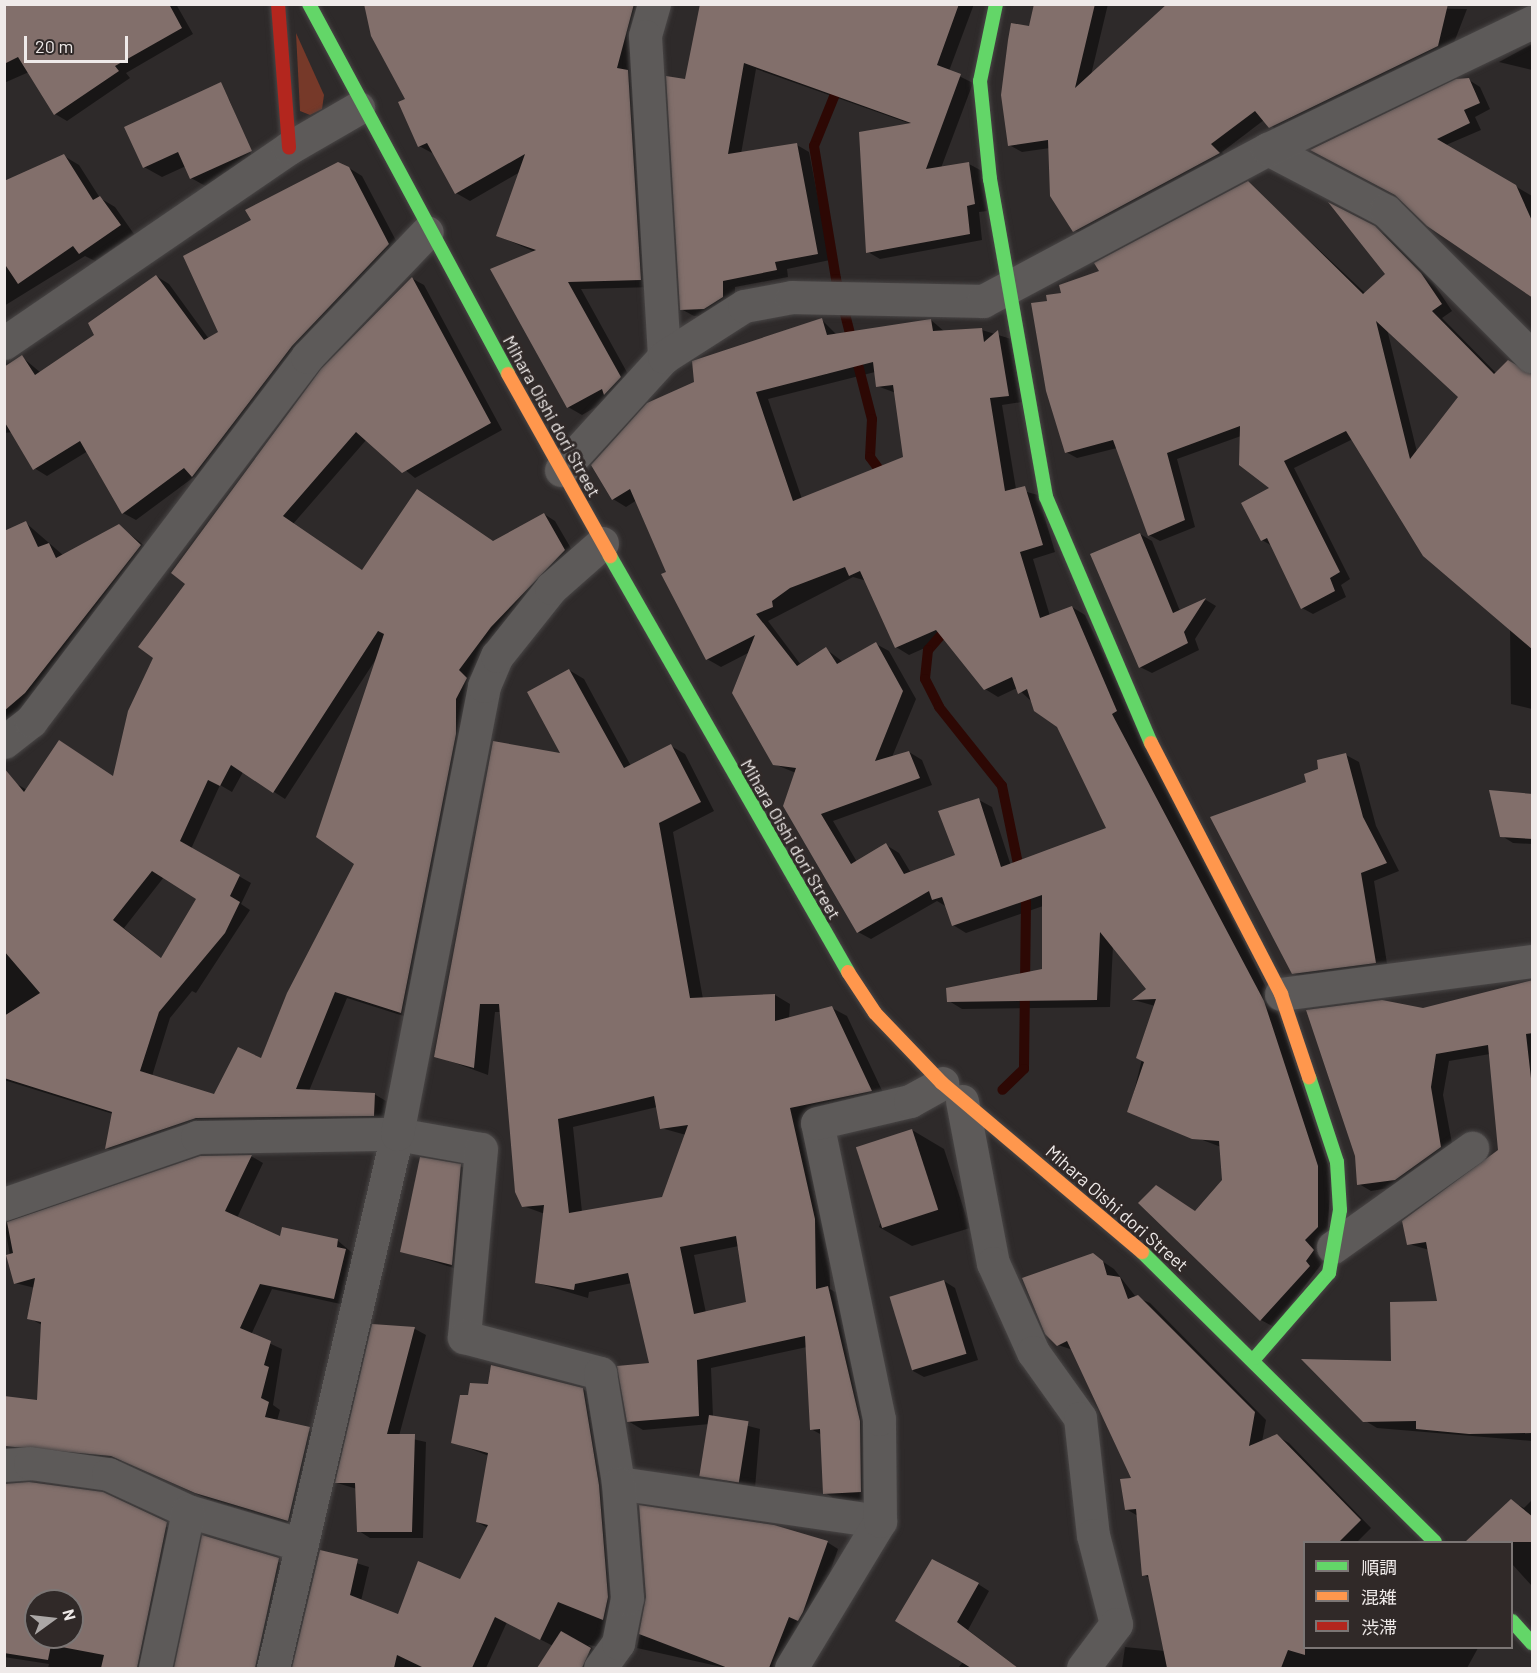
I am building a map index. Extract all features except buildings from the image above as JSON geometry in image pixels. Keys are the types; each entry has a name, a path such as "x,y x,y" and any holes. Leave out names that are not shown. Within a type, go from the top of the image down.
{"street":[{"path":"278,4 290,148"},
{"name":"Mihara Oishi dori Street","path":"309,4 358,108 850,978 902,1045 952,1092 1096,1208 1255,1358 1433,1541"},
{"path":"654,4 645,36 664,357"},
{"path":"996,4 980,81 1006,291 1046,497 1080,588 1152,746 1281,994 1337,1162 1340,1210 1329,1273 1255,1358"},
{"path":"561,470 664,357 744,306 792,297 842,300 983,301 1006,291 1268,149 1533,22"},
{"path":"4,343 290,148 358,108"},
{"path":"1268,149 1386,211 1533,357"},
{"path":"4,742 31,721 307,357 427,232"},
{"path":"273,1668 299,1544 397,1134 484,686 497,656 551,588 602,543"},
{"path":"1281,994 1533,960"},
{"path":"790,1668 879,1521 879,1419 817,1123 952,1092 993,1263 1033,1352 1080,1418 1093,1535 1116,1624 1083,1668"},
{"path":"4,1204 197,1137 397,1134 481,1149 464,1337 600,1373 618,1483 627,1598 618,1643 600,1668"},
{"path":"1333,1247 1472,1148"},
{"path":"4,1465 30,1463 108,1474 188,1511 299,1544"},
{"path":"618,1483 879,1521"},
{"path":"154,1668 188,1511"},
{"path":"1513,1622 1533,1643"}],"shaded area":[{"path":"296,33 324,95 322,109 310,115 300,111"}],"waterway":[{"path":"840,82 814,146 836,279 872,419 870,457 886,479"},
{"path":"949,626 928,650 925,679 939,707 1002,786 1026,903 1024,1069 1002,1090"}],"traffic: fast":[{"path":"309,4 508,374"},
{"path":"996,4 980,81 990,179 1046,497 1151,743"},
{"path":"610,556 848,972"},
{"path":"1255,1358 1329,1273 1340,1210 1337,1162 1309,1077"},
{"path":"1142,1252 1434,1541"},
{"path":"1513,1622 1532,1643"}],"traffic: slow":[{"path":"508,374 610,556"},
{"path":"1151,743 1281,994 1309,1077"},
{"path":"848,972 875,1013 942,1083 1142,1252"}],"traffic: jam":[{"path":"278,4 289,148"}]}
